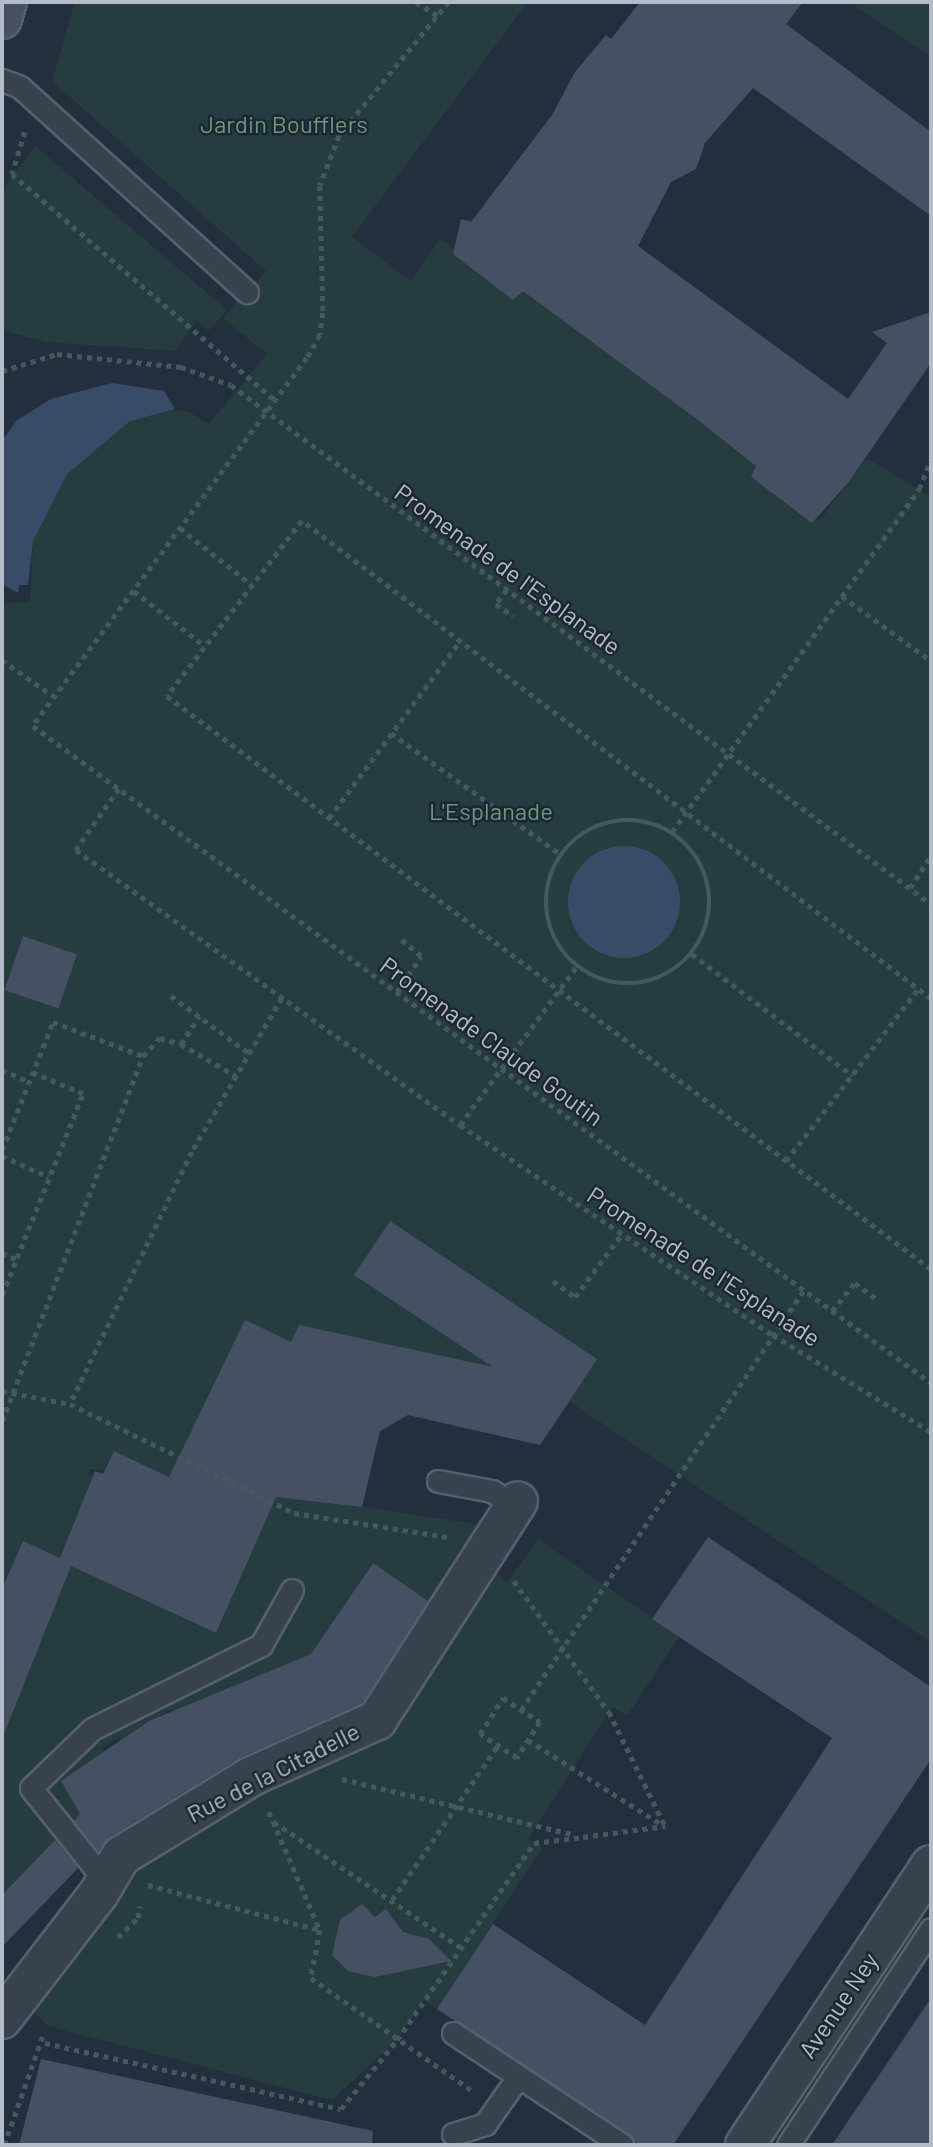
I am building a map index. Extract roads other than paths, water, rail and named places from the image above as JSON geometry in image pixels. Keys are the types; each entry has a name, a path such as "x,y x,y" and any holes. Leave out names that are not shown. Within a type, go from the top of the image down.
{"main road":[{"path":"2,19 7,2"}],"street":[{"name":"Rue de la Citadelle","path":"2,2019 106,1882 121,1856 266,1770 377,1720 498,1559 516,1504"},
{"name":"Avenue Ney","path":"744,2145 931,1865"}],"lane":[{"path":"2,80 20,87 247,292"},
{"path":"438,1480 492,1491 516,1504"},
{"path":"106,1882 31,1788 92,1729 261,1645 292,1590"},
{"path":"788,2145 931,1929"},
{"path":"453,2034 622,2145"},
{"path":"453,2134 485,2124 518,2077"}],"water":[{"path":"112,383 164,391 175,409 130,421 67,474 33,541 28,585 19,585 18,593 2,584 2,441 17,420 51,399"},
{"path":"624,846 645,850 664,862 676,881 680,902 676,923 664,942 645,954 624,958 603,954 584,942 572,923 568,902 572,881 584,862 603,850"}],"park label":[{"name":"Jardin Boufflers","path":"284,124"},
{"name":"L'Esplanade","path":"491,811"}]}
